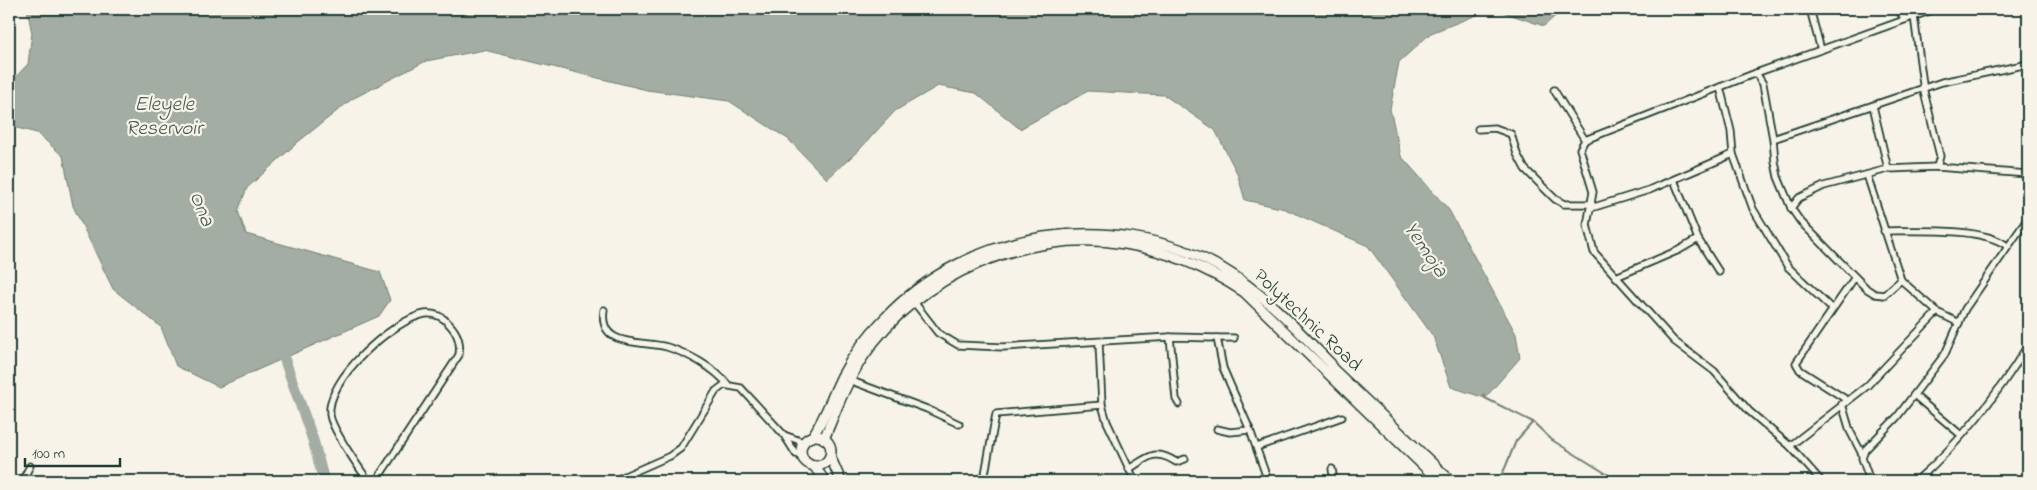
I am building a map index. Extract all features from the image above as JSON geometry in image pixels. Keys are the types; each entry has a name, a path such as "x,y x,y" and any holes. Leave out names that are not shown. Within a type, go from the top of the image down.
{"main road":[{"name":"Polytechnic Road","path":"810,438 843,375 858,351 886,317 927,282 954,266 1006,245 1045,237 1094,234 1140,239 1186,252 1221,268 1249,287 1280,313 1331,364 1331,368 1451,481"},
{"name":"Polytechnic Road","path":"824,439 838,402 864,355 886,328 914,302 957,273 1001,255 1046,244 1094,242 1123,244 1162,253 1208,271 1244,292 1433,479"},
{"path":"825,481 814,466 805,461 801,452 802,447 810,438 824,439 830,447 830,456 841,481"},
{"path":"814,466 822,465 830,456"}],"street":[{"path":"1810,9 1821,50"},
{"path":"1897,9 1905,19"},
{"path":"1821,481 1790,446 1749,411 1714,371 1674,341 1594,252 1590,244 1587,225 1592,188 1580,149 1585,140 1756,73 1935,9"},
{"path":"1914,16 1923,88 1940,156 1937,167"},
{"path":"1773,139 1923,88 1968,75 2028,64"},
{"path":"1756,73 1763,84 1778,177 1791,208 1800,221 1867,289 1880,296 1884,295 1901,280"},
{"path":"1720,87 1731,131 1733,154 1749,201 1783,261 1796,276 1832,309"},
{"path":"1554,90 1585,140"},
{"path":"1873,106 1888,169"},
{"path":"1478,128 1495,128 1511,134 1517,154 1526,169 1560,202 1591,206 1674,180 1733,154"},
{"path":"1791,208 1800,198 1831,184 1888,169 1937,167 2028,174"},
{"path":"1867,175 1901,280 1937,312 1959,323"},
{"path":"1674,180 1698,239 1718,272"},
{"path":"1862,454 1914,395 1950,346 1965,309 2028,218"},
{"path":"1884,231 1931,231 1973,235 2000,240 2007,246"},
{"path":"1616,277 1679,250 1698,239"},
{"path":"1855,277 1796,363 1800,370 1845,402 1850,431 1862,454 1870,481"},
{"path":"914,302 938,333 958,345 1003,347 1170,337 1234,338"},
{"path":"604,310 605,327 617,338 633,344 668,347 692,358 724,379 728,385"},
{"path":"1790,446 1867,386 1937,312"},
{"path":"368,481 330,416 333,395 343,376 358,358 405,322 426,314 436,314 452,327 459,340 459,355 376,481"},
{"path":"1170,337 1176,399 1179,404"},
{"path":"1217,338 1222,368 1250,430 1268,481"},
{"path":"1100,342 1102,405 1135,481"},
{"path":"1916,481 1962,435 1995,393 2028,345"},
{"path":"849,380 927,409 959,424"},
{"path":"613,481 670,456 681,448 716,391 728,385 741,388 784,434 796,454 801,452"},
{"path":"1914,395 1962,435"},
{"path":"980,481 985,474 996,414 1102,405"},
{"path":"1256,447 1342,417"},
{"path":"1217,429 1230,432 1250,430"},
{"path":"784,434 803,442 810,438"},
{"path":"1129,469 1156,454 1163,454 1176,462 1185,460"},
{"path":"22,481 30,466"},
{"path":"1332,469 1334,481"}],"water":[{"name":"Eleyele Reservoir","path":"27,9 1492,9 1431,33 1399,62 1390,109 1401,156 1449,210 1516,334 1520,358 1485,398 1451,387 1433,336 1368,246 1285,209 1245,200 1237,173 1215,130 1164,95 1088,91 1020,129 976,93 938,86 895,111 860,149 827,179 788,139 729,101 647,90 484,50 426,61 352,99 298,142 247,188 238,211 246,234 380,272 390,300 379,316 219,387 176,366 161,327 113,289 73,206 63,156 37,133 9,126 9,84 28,64 32,33"},
{"path":"1494,9 1563,9 1544,26"}],"waterway":[{"name":"Ona","path":"272,348 284,358 313,440 324,481"},
{"name":"Yemoja","path":"1484,395 1485,398 1533,422 1552,440 1618,481"},
{"path":"1498,481 1516,441 1533,422"}]}
